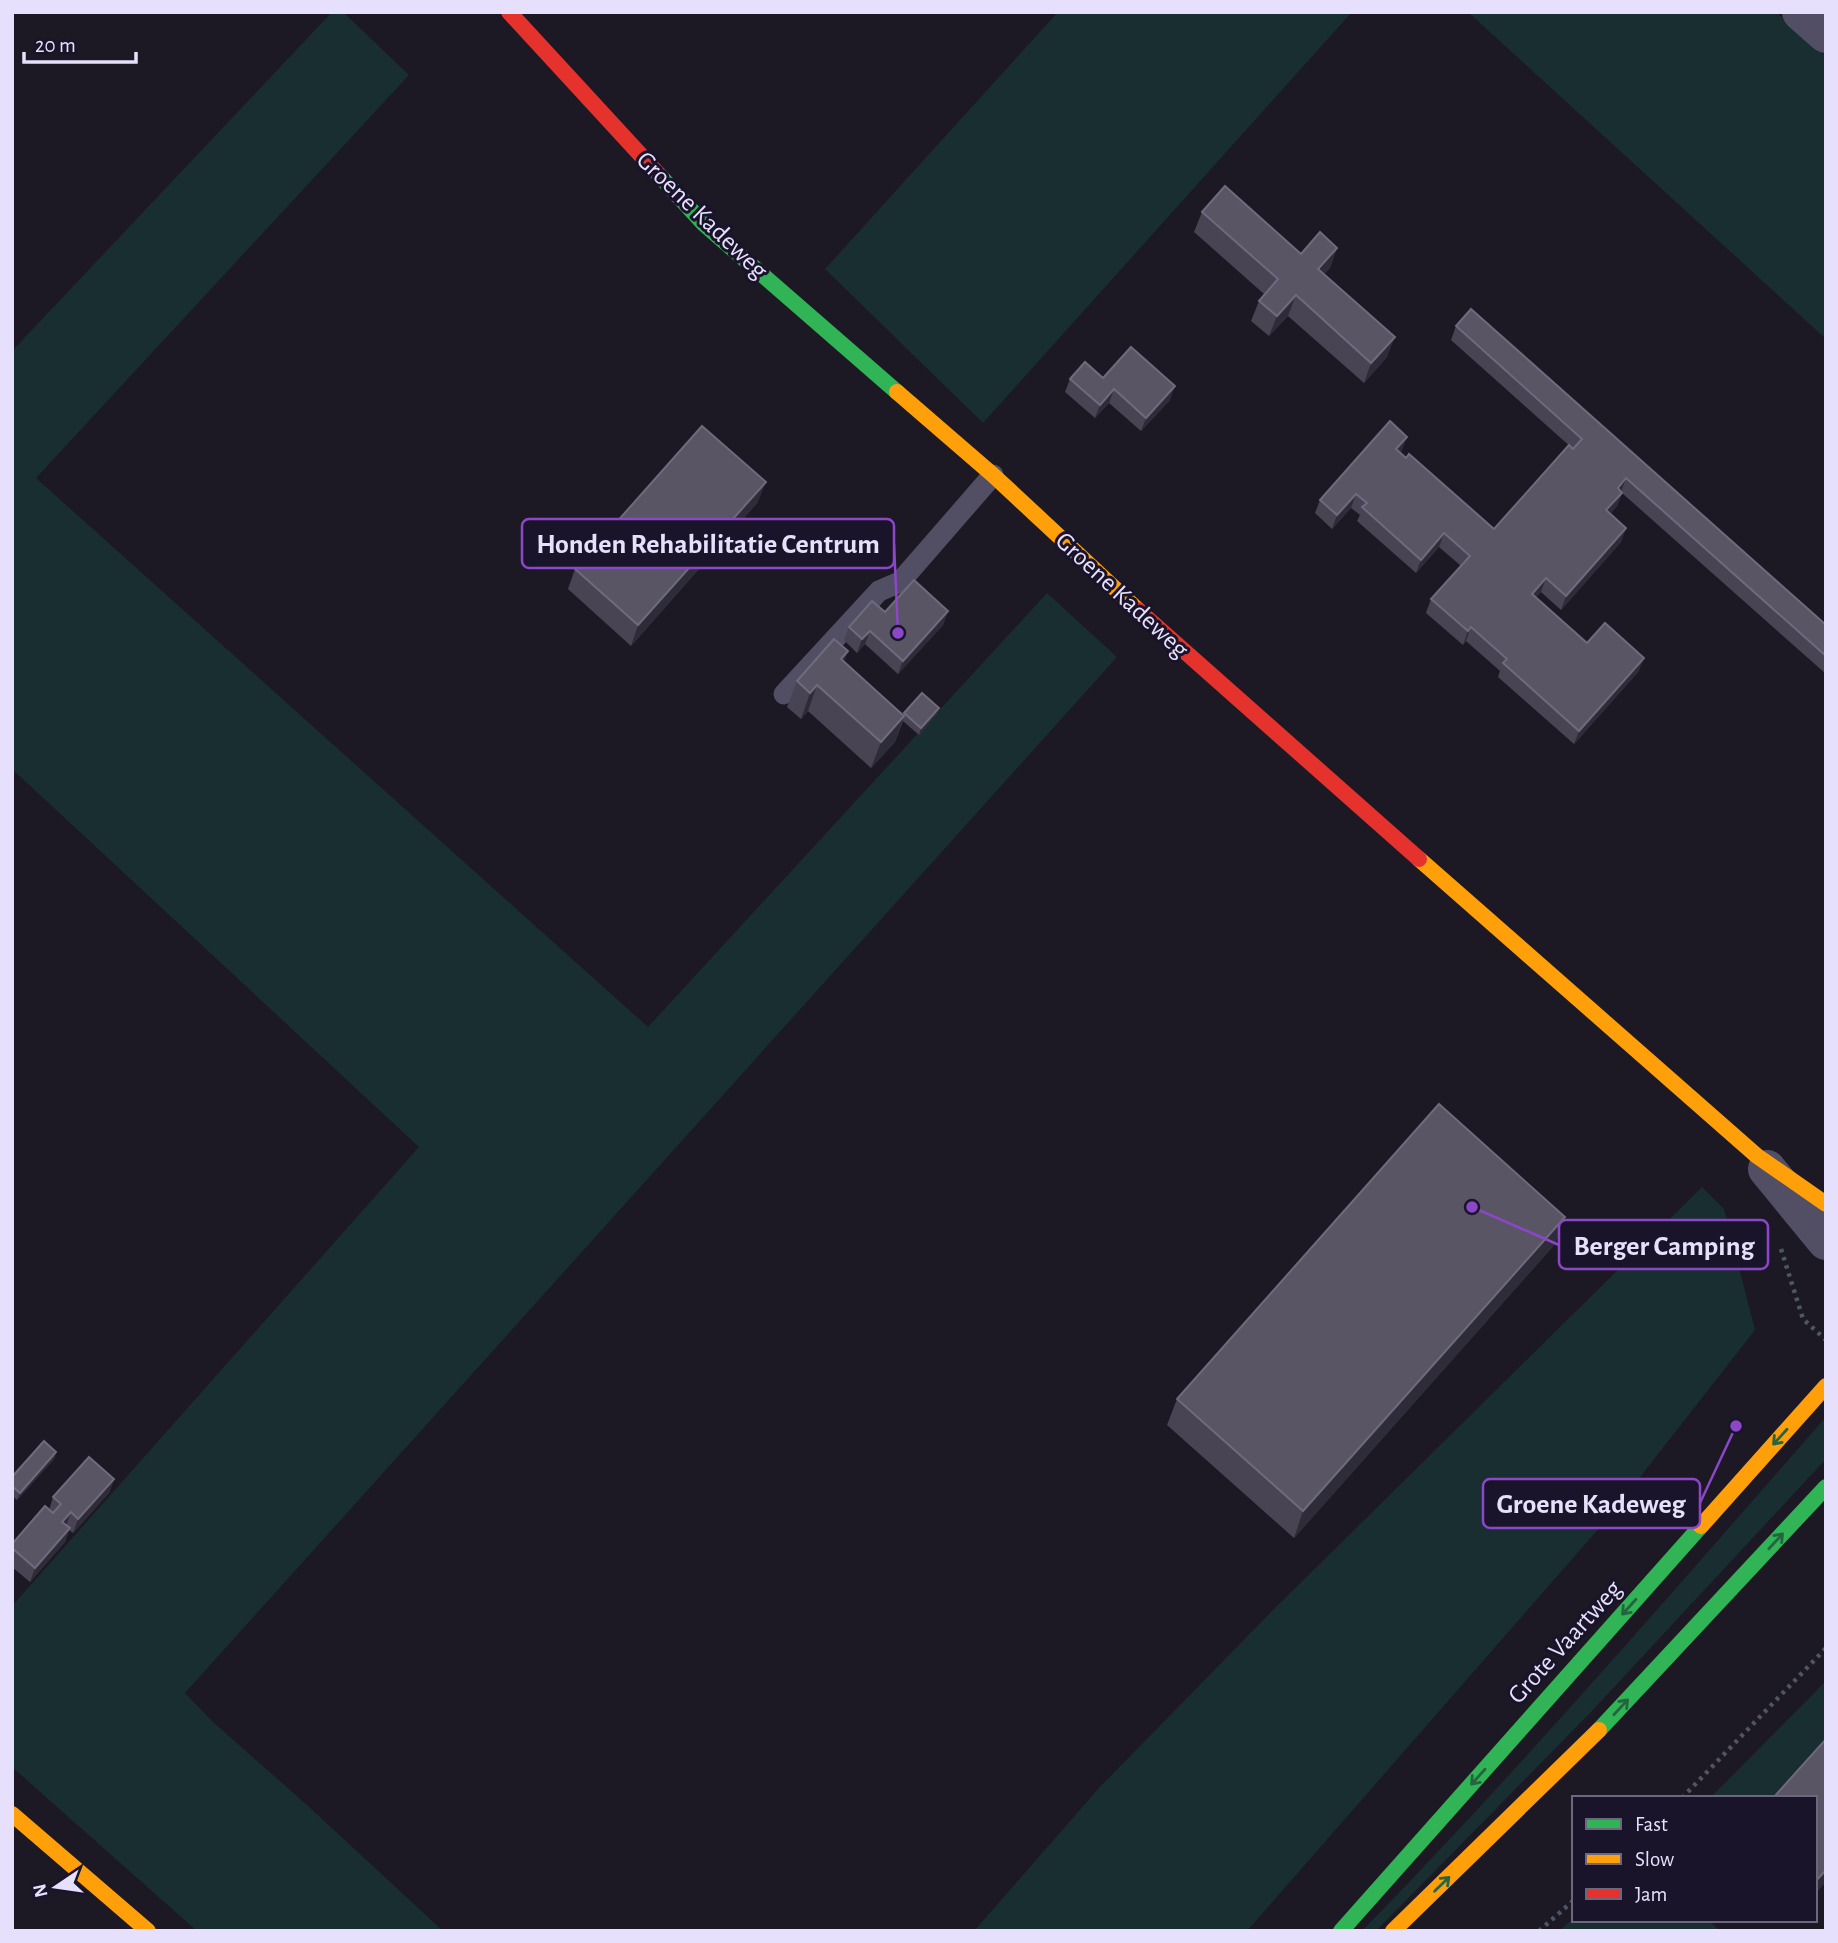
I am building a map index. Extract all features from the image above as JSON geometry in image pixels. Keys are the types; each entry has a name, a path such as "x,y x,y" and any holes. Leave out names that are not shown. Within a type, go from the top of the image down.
{"street":[{"name":"Groene Kadeweg","path":"509,12 704,224 993,475 1172,642 1756,1156 1826,1203"},
{"path":"1801,12 1826,34"},
{"name":"Groene Kadeweg","path":"1756,1156 1826,1241"},
{"name":"Grote Vaartweg","path":"1341,1931 1826,1386"},
{"path":"1393,1931 1574,1757 1826,1487"},
{"path":"12,1814 148,1931"}],"lane":[{"path":"784,694 879,591 900,582 993,475"}],"path":[{"path":"1684,1796 1826,1648"},
{"path":"1539,1931 1572,1902"}],"green space":[{"path":"332,12 343,12 409,75 36,478 648,1027 1047,593 1117,657 185,1693 213,1722 443,1931 197,1931 12,1767 12,1606 419,1147 12,769 12,351"},
{"path":"1058,12 1352,12 983,423 825,269"},
{"path":"1468,12 1776,12 1826,56 1826,339"},
{"path":"1702,1187 1724,1209 1755,1330 1608,1518 1247,1931 974,1931 1099,1788 1275,1608"},
{"path":"1826,1417 1826,1459 1591,1712 1376,1931 1362,1931 1539,1741"},
{"path":"1826,1681 1826,1745 1781,1796 1712,1796"},
{"path":"1572,1920 1572,1922 1710,1922 1720,1931 1559,1931"}],"building":[{"path":"1225,186 1301,254 1320,232 1337,248 1318,269 1395,337 1371,363 1296,295 1277,316 1259,301 1278,279 1202,212"},
{"path":"1471,309 1826,625 1826,656 1626,478 1618,488 1622,493 1606,510 1626,528 1566,596 1546,578 1532,594 1587,643 1605,623 1644,658 1579,731 1503,663 1507,659 1471,627 1468,631 1431,599 1470,556 1444,533 1421,560 1362,507 1367,503 1356,494 1337,515 1320,500 1390,421 1407,437 1396,449 1406,458 1409,454 1494,529 1569,445 1573,449 1582,439 1456,326"},
{"path":"1131,347 1175,386 1146,418 1114,389 1100,405 1070,379 1085,362 1103,378"},
{"path":"702,426 766,482 638,625 575,569"},
{"path":"914,580 948,611 903,661 870,631 862,639 849,627 872,601 885,612"},
{"path":"834,639 848,651 841,659 904,716 881,742 817,685 810,693 797,681"},
{"path":"922,693 939,708 921,728 904,713"},
{"path":"1439,1104 1565,1217 1303,1511 1177,1399"},
{"path":"44,1441 56,1452 20,1493 12,1486 12,1477"},
{"path":"89,1457 114,1479 78,1519 71,1512 62,1522 70,1528 35,1568 12,1548 12,1544 45,1506 53,1513 61,1504 53,1497"},
{"path":"1826,1739 1826,1870 1817,1880 1817,1796 1775,1796"}],"traffic: fast":[{"path":"660,176 704,224 897,392"},
{"path":"1599,1730 1826,1487"},
{"path":"1341,1931 1701,1526"}],"traffic: slow":[{"path":"897,392 993,475 1138,610"},
{"path":"1419,859 1757,1156 1826,1204"},
{"path":"1701,1526 1826,1386"},
{"path":"1393,1931 1599,1730"},
{"path":"12,1814 148,1931"}],"traffic: jam":[{"path":"509,12 660,176"},
{"path":"1138,610 1419,859"}],"place":[{"name":"Honden Rehabilitatie Centrum","path":"898,633"},
{"name":"Berger Camping","path":"1472,1207"},
{"name":"Groene Kadeweg","path":"1736,1426"}]}
